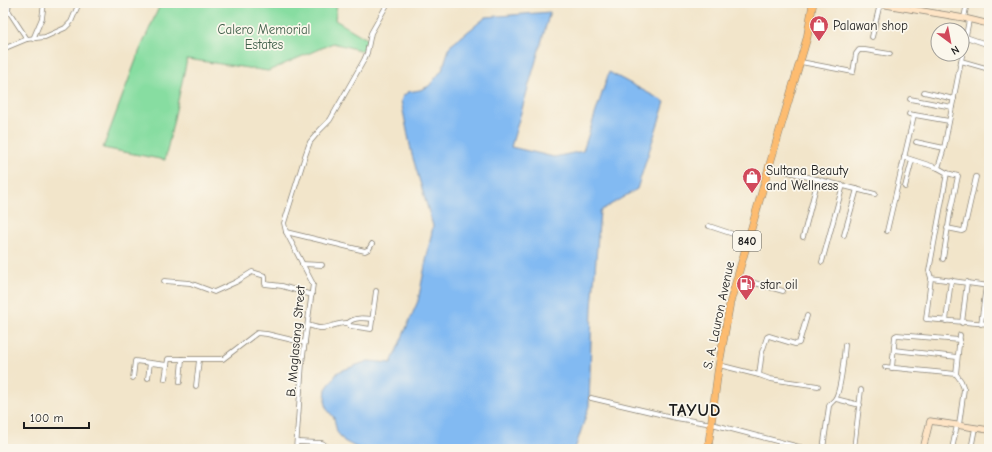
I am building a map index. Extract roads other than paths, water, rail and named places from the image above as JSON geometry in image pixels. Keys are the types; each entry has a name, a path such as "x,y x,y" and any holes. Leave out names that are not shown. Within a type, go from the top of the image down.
{"highway":[{"name":"S. A. Lauron Avenue","path":"708,449 719,365 725,330 737,278 807,38 813,3"}],"street":[{"path":"9,3 8,10 27,39"},
{"path":"33,39 42,18 44,3"},
{"path":"3,49 27,39 45,37 65,28 71,22 79,3"},
{"path":"372,244 369,250 364,251 286,232 284,223 310,142 330,120 364,60 371,33 388,3"},
{"path":"966,19 967,3"},
{"path":"872,37 877,4 989,24"},
{"path":"970,38 989,45"},
{"path":"800,62 853,72 856,54 859,50 890,54"},
{"path":"938,168 944,148 962,62"},
{"path":"965,62 989,69"},
{"path":"924,92 954,99"},
{"path":"910,99 952,107"},
{"path":"909,114 949,121"},
{"path":"887,231 914,115"},
{"path":"916,142 944,148"},
{"path":"904,157 958,176 947,228 943,259"},
{"path":"905,187 912,160"},
{"path":"769,167 875,194"},
{"path":"947,173 929,271 931,278 926,319 989,324"},
{"path":"947,228 962,231 964,230 976,177"},
{"path":"803,238 818,179"},
{"path":"822,262 843,185"},
{"path":"844,235 857,189"},
{"path":"709,226 748,239"},
{"name":"B. Maglasang Street","path":"286,232 313,284 302,363 296,449"},
{"path":"302,264 322,265"},
{"path":"164,281 190,283 214,292 236,282 252,272 265,276 266,284 282,286 312,295"},
{"path":"737,278 783,291"},
{"path":"931,278 987,286 981,324"},
{"path":"946,321 952,280"},
{"path":"962,323 966,282"},
{"path":"348,323 350,326 371,329 376,291"},
{"path":"759,375 762,352 767,337 798,344 807,316"},
{"path":"308,325 323,329 341,323 348,323 351,320 358,318 373,319"},
{"path":"165,379 168,359 223,359 257,333 305,343"},
{"path":"892,368 895,336 898,334 960,340"},
{"path":"952,449 964,389 956,374 960,335"},
{"path":"823,449 829,406 830,403 836,399 840,389 845,345"},
{"path":"894,350 957,357"},
{"path":"180,382 182,359"},
{"path":"196,386 199,360"},
{"path":"133,378 135,361 167,365"},
{"path":"148,378 150,363"},
{"path":"719,365 770,379 818,386"},
{"path":"885,367 956,374"},
{"path":"854,449 861,390"},
{"path":"590,398 676,418 712,424 807,449"},
{"path":"836,399 860,405"},
{"path":"923,449 930,421 989,430"},
{"path":"971,449 975,428"},
{"path":"297,442 322,443 329,448 336,449"}],"water":[{"path":"550,12 511,147 554,157 583,151 609,72 665,102 637,189 600,211 592,308 589,406 575,449 359,449 344,441 337,432 334,418 327,409 325,400 326,389 338,372 368,361 391,363 418,301 433,226 412,155 401,101 403,96 408,92 420,90 429,86 442,70 450,46 486,17"}],"place":[{"name":"Palawan shop","path":"819,42"},
{"name":"Sultana Beauty and Wellness","path":"752,194"},
{"name":"star oil","path":"746,301"}],"district":[{"name":"TAYUD","path":"695,410"}],"park label":[{"name":"Calero Memorial Estates","path":"264,36"}]}
